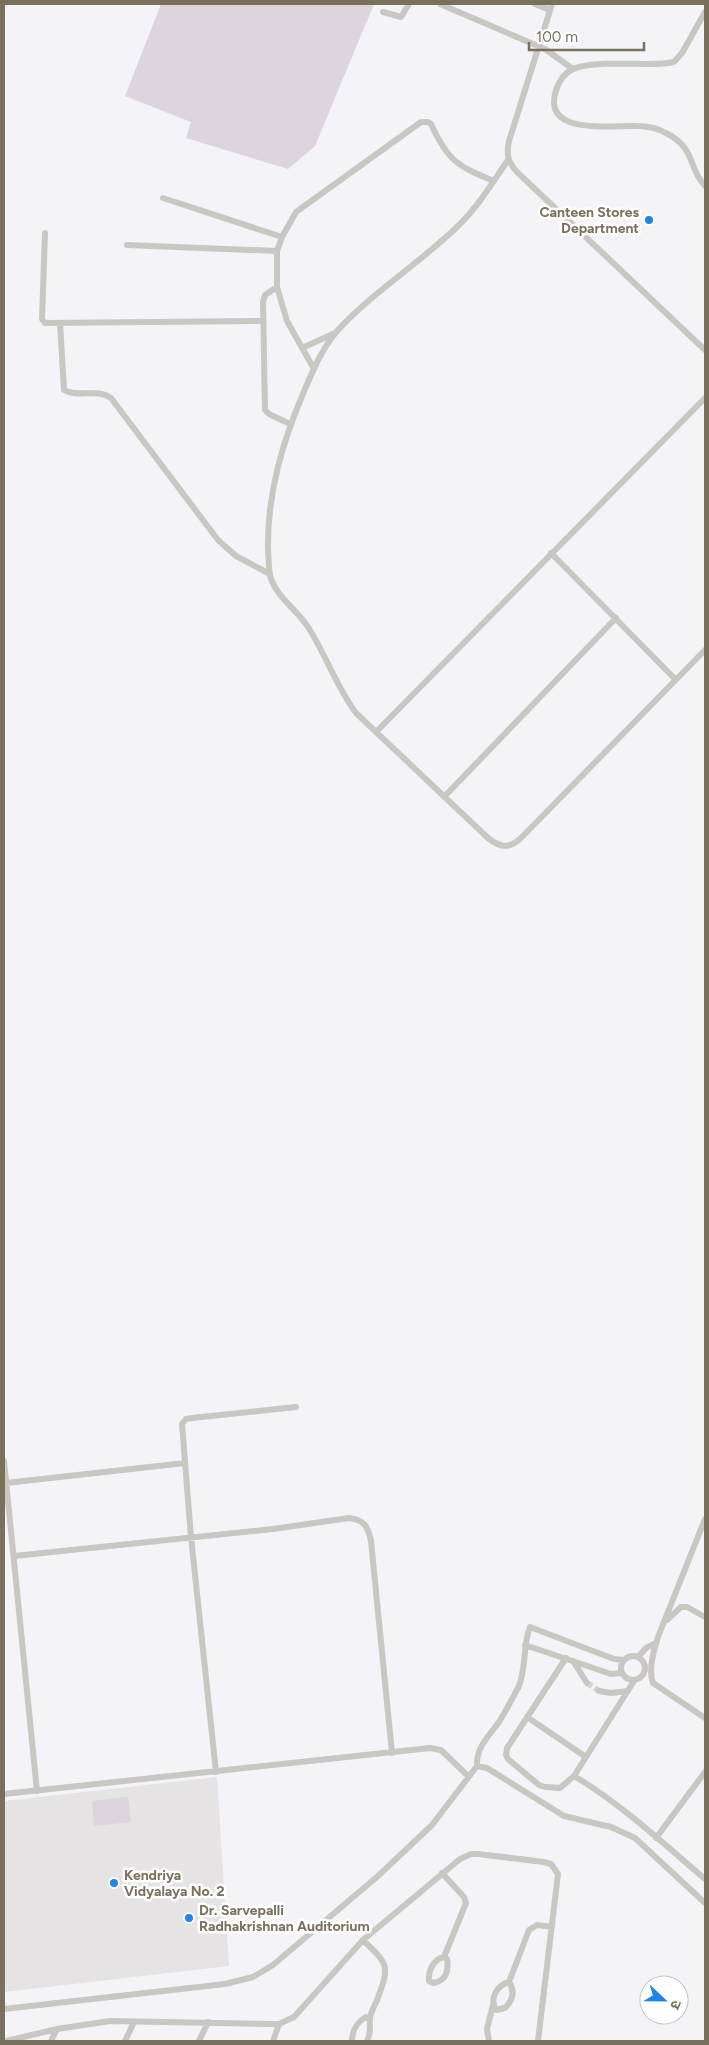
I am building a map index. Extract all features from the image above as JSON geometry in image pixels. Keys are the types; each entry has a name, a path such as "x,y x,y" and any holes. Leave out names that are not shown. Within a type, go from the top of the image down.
{"street":[{"path":"383,12 401,17 409,4"},
{"path":"440,4 538,46 560,59 572,69"},
{"path":"535,4 551,7 509,141 508,160 517,172 705,350"},
{"path":"705,12 682,53 674,62 592,66 572,69 566,74 557,89 555,106 561,117 582,126 638,126 656,128 666,132 688,151 699,179 705,186"},
{"path":"314,369 287,321 277,287 277,251 296,212 421,122 431,124 445,151 455,162 476,174 494,181"},
{"path":"508,160 481,201 458,226 411,268 367,303 336,332 314,369 290,424 269,509 268,546 270,574 275,587 315,638 346,700 376,732 495,844 508,847 516,843 705,650"},
{"path":"163,198 282,238"},
{"path":"45,233 42,321 46,323 262,321"},
{"path":"127,244 277,251"},
{"path":"277,287 264,298 262,321 265,410 272,416 290,424"},
{"path":"60,323 64,390 72,393 103,394 110,398 218,540 236,556 270,574"},
{"path":"302,348 336,332"},
{"path":"376,732 705,398"},
{"path":"552,553 675,679"},
{"path":"444,797 616,618"},
{"path":"216,1772 191,1536 182,1428 186,1419 296,1407"},
{"path":"4,1460 37,1791"},
{"path":"6,1483 185,1463"},
{"path":"14,1556 191,1536 273,1529 349,1518 358,1519 368,1528 371,1542 392,1753"},
{"path":"705,1519 656,1644 651,1666 653,1683 705,1718"},
{"path":"664,1624 681,1607 687,1607 705,1617"},
{"path":"4,2009 225,1984 247,1979 261,1973 291,1952 423,1835 438,1818 477,1766 476,1757 480,1748 499,1720 522,1678 525,1645 530,1627 614,1659 623,1660"},
{"path":"569,1660 527,1717 507,1748 506,1755 508,1759 544,1787 560,1788 574,1776 634,1681 643,1676 645,1670 641,1660 646,1648 656,1644"},
{"path":"525,1645 611,1674 621,1673"},
{"path":"634,1681 625,1678 621,1673 620,1666 623,1660 629,1656 651,1666"},
{"path":"569,1660 587,1683"},
{"path":"643,1676 652,1679"},
{"path":"599,1691 611,1693 628,1691"},
{"path":"527,1717 586,1757"},
{"path":"4,1794 436,1748 468,1776"},
{"path":"477,1766 486,1768 564,1816 611,1827 635,1838 705,1903"},
{"path":"656,1838 705,1772"},
{"path":"574,1776 611,1802 705,1879"},
{"path":"6,2041 100,2022 279,2024 290,2020 363,1940 442,1873 466,1856 478,1854 551,1864 556,1868 559,1882 538,2041"},
{"path":"442,1873 464,1897 466,1903 444,1957"},
{"path":"493,2005 496,2010 501,2010 509,2003 513,1993 509,1982 531,1927 537,1925 552,1927"},
{"path":"363,1940 381,1958 386,1969 370,2019 372,2028 367,2041"},
{"path":"489,2041 487,2029 493,1998 501,1984 509,1982"},
{"path":"352,2041 354,2031 359,2023 366,2017 370,2019"},
{"path":"125,2041 134,2022"},
{"path":"199,2041 208,2022"},
{"path":"273,2041 279,2024"},
{"path":"52,2041 57,2030"}],"shaded area":[{"path":"161,4 374,4 315,146 288,169 186,138 191,122 125,96"},
{"name":"Kendriya Vidyalaya No. 2","path":"217,1777 229,1966 4,1992 4,1801"},
{"path":"128,1797 131,1822 94,1826 92,1801"}],"tunnel":[{"path":"587,1683 599,1691"}],"place":[{"name":"Canteen Stores Department","path":"649,220"},
{"name":"Kendriya Vidyalaya No. 2","path":"114,1883"},
{"name":"Dr. Sarvepalli Radhakrishnan Auditorium","path":"189,1918"}]}
